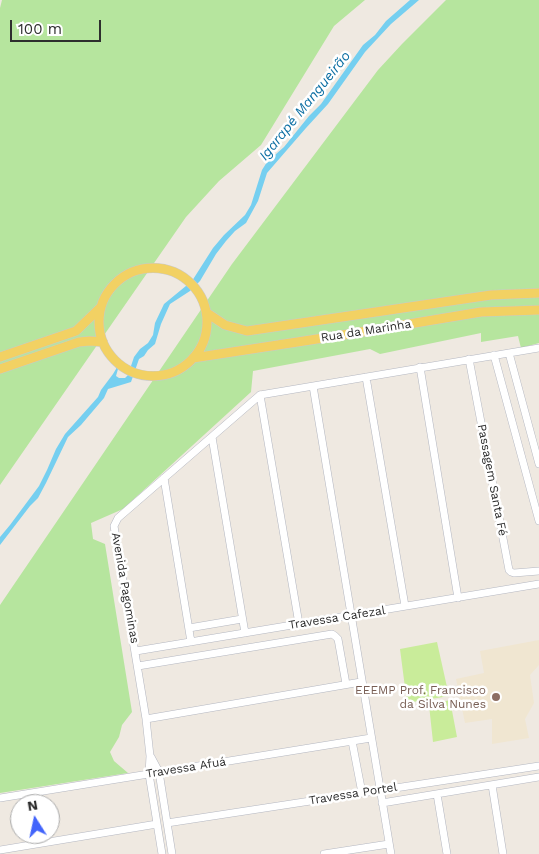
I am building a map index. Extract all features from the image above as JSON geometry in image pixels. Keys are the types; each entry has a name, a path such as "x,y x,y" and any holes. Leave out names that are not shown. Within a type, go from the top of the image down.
{"main road":[{"path":"146,268 167,269 180,274 198,290 207,313 205,336 193,358 184,366 162,375 138,373 117,362 103,342 100,330 101,306 106,295 122,278 146,268"},
{"name":"Rua da Marinha","path":"207,313 225,325 247,331 492,295 539,293"},
{"path":"0,357 76,331 101,306"},
{"name":"Rua da Marinha","path":"193,358 353,334 481,312 539,310"},
{"path":"0,370 79,342 103,342"}],"street":[{"path":"299,624 260,396 539,348"},
{"path":"509,352 537,450 539,464"},
{"path":"494,355 539,521"},
{"name":"Passagem Santa Fé","path":"469,359 509,570 514,573 539,571"},
{"path":"420,368 458,598"},
{"path":"500,376 504,372 514,373"},
{"path":"366,377 404,606"},
{"path":"312,386 391,854"},
{"name":"Avenida Pagominas","path":"162,854 149,774 150,756 146,719 114,526 118,518 260,396"},
{"path":"212,437 245,633"},
{"path":"164,478 191,642"},
{"name":"Travessa Cafezal","path":"136,651 539,584"},
{"path":"189,628 242,618"},
{"name":"Travessa Cafezal","path":"138,666 332,634 338,639 346,684"},
{"path":"146,719 361,682"},
{"name":"Travessa Afuá","path":"0,798 371,738"},
{"path":"352,741 362,793"},
{"name":"Avenida Pagominas","path":"150,756 159,772 172,854"},
{"name":"Travessa Portel","path":"167,822 539,766"},
{"path":"382,803 539,777"},
{"path":"492,785 502,854"},
{"path":"437,794 447,854"},
{"path":"0,850 157,824"},
{"path":"324,854 372,851 389,844"}],"shaded area":[{"name":"EEEMP Prof. Francisco da Silva Nunes","path":"539,640 539,665 530,675 534,703 525,719 529,738 492,744 492,719 465,723 456,679 484,673 480,651"}],"green space":[{"path":"2,0 365,0 334,26 261,145 219,181 186,217 0,485 0,8"},
{"path":"446,0 539,0 539,343 521,348 518,336 481,342 481,333 380,354 370,349 253,371 251,392 123,509 91,523 93,539 105,544 132,712 122,725 119,737 110,752 114,761 128,773 0,793 0,605 232,264 378,70"},
{"path":"437,642 449,696 407,703 400,649"},
{"path":"450,700 457,737 433,742 429,705"}],"water":[{"path":"410,0 419,0 391,24 365,52 328,104 267,173 258,201 246,223 226,241 200,281 190,291 170,304 155,344 139,359 131,382 108,389 104,398 68,437 38,498 0,545 0,537 39,486 65,434 98,397 116,369 117,362 116,376 125,378 128,375 134,357 153,335 155,323 164,304 192,281 213,248 245,215 251,205 262,170 267,162 284,147 321,104 363,45"}],"place":[{"name":"EEEMP Prof. Francisco da Silva Nunes","path":"496,697"}],"water label":[{"name":"Igarapé Mangueirão","path":"305,106"}]}
